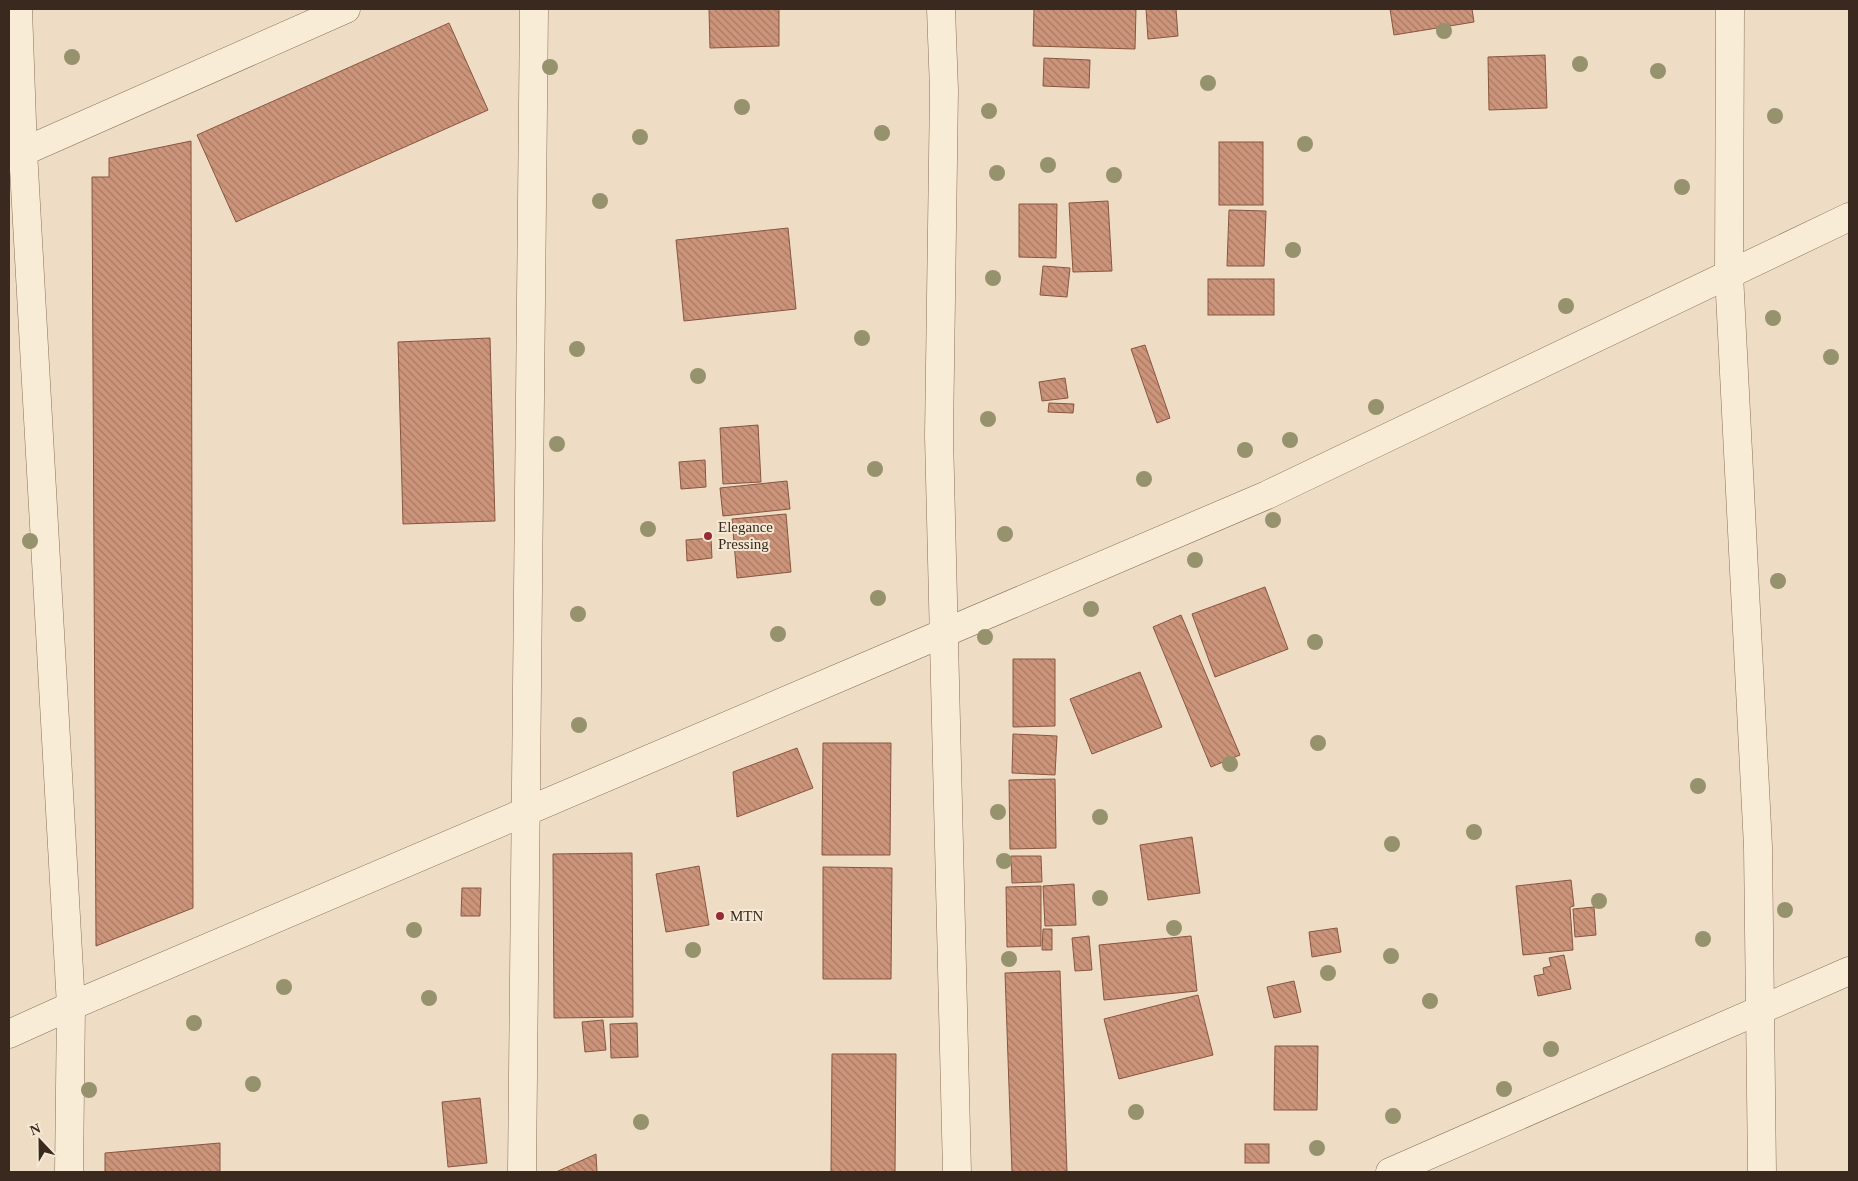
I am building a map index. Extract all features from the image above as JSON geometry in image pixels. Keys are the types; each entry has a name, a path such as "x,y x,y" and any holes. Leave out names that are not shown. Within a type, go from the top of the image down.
{"street":[{"path":"18,9 16,154 71,1006 70,1172"},
{"path":"16,154 346,9"},
{"path":"522,1172 534,9"},
{"path":"942,9 944,90 939,436 956,1172"},
{"path":"1730,9 1729,274 1758,847 1762,1172"},
{"path":"9,1034 1267,495 1849,217"},
{"path":"1390,1172 1849,970"}],"building":[{"path":"709,9 779,9 779,46 710,48"},
{"path":"1034,9 1136,9 1135,49 1033,46"},
{"path":"1146,9 1176,9 1178,36 1148,39"},
{"path":"1390,9 1472,9 1474,22 1394,35"},
{"path":"449,23 488,110 236,222 197,135"},
{"path":"1545,55 1547,108 1489,110 1488,57"},
{"path":"1044,58 1090,60 1089,88 1043,86"},
{"path":"191,141 193,908 96,946 92,177 109,177 109,158"},
{"path":"1219,142 1263,142 1263,205 1219,205"},
{"path":"1108,201 1112,271 1073,272 1069,203"},
{"path":"1019,204 1057,204 1056,258 1019,257"},
{"path":"1229,210 1266,211 1264,266 1227,266"},
{"path":"788,228 796,309 684,321 676,240"},
{"path":"1043,266 1070,268 1067,297 1040,295"},
{"path":"1208,279 1274,279 1274,315 1208,315"},
{"path":"490,338 495,521 403,524 398,342"},
{"path":"1145,345 1170,418 1157,423 1131,349"},
{"path":"1065,378 1068,398 1042,401 1039,382"},
{"path":"1049,403 1074,404 1073,413 1048,412"},
{"path":"758,425 761,482 723,484 720,428"},
{"path":"705,460 706,487 681,489 679,462"},
{"path":"787,481 790,509 723,516 720,488"},
{"path":"786,514 791,572 737,578 732,519"},
{"path":"711,538 712,558 687,561 686,540"},
{"path":"1265,587 1288,649 1215,677 1192,614"},
{"path":"1181,615 1240,755 1211,767 1153,627"},
{"path":"1013,659 1055,659 1055,726 1013,727"},
{"path":"1140,672 1162,727 1092,754 1070,699"},
{"path":"1013,734 1057,736 1055,775 1012,773"},
{"path":"823,743 891,743 890,855 822,855"},
{"path":"797,748 813,788 737,817 733,772"},
{"path":"1055,779 1056,848 1010,849 1009,780"},
{"path":"1192,837 1200,893 1148,900 1140,845"},
{"path":"632,853 633,1017 554,1018 553,854"},
{"path":"1011,856 1041,856 1042,882 1012,883"},
{"path":"699,866 709,925 666,932 656,874"},
{"path":"823,867 892,868 891,979 823,979"},
{"path":"1571,880 1574,906 1570,907 1573,950 1523,955 1516,886"},
{"path":"1074,884 1076,925 1045,926 1043,886"},
{"path":"1041,886 1041,946 1007,947 1006,887"},
{"path":"462,888 481,888 480,916 461,916"},
{"path":"1594,907 1596,935 1575,937 1573,909"},
{"path":"1337,928 1341,952 1312,957 1309,932"},
{"path":"1043,929 1052,929 1052,950 1042,950"},
{"path":"1089,936 1092,970 1075,971 1072,938"},
{"path":"1191,936 1197,991 1104,1000 1099,945"},
{"path":"1564,955 1571,989 1538,996 1534,976 1544,974 1543,968 1551,966 1549,958"},
{"path":"1060,971 1067,1172 1012,1172 1005,973"},
{"path":"1294,981 1301,1012 1274,1018 1267,987"},
{"path":"1198,995 1213,1055 1119,1079 1104,1019"},
{"path":"603,1020 606,1050 585,1052 582,1022"},
{"path":"637,1023 638,1057 611,1058 610,1024"},
{"path":"1275,1046 1318,1046 1317,1110 1274,1110"},
{"path":"832,1054 896,1054 895,1172 831,1172"},
{"path":"480,1098 487,1163 448,1167 442,1102"},
{"path":"220,1143 220,1172 105,1172 105,1153"},
{"path":"1245,1144 1269,1144 1269,1163 1245,1163"},
{"path":"596,1154 597,1172 556,1172"}],"place":[{"name":"Elegance Pressing","path":"708,536"},
{"name":"MTN","path":"720,916"}]}
